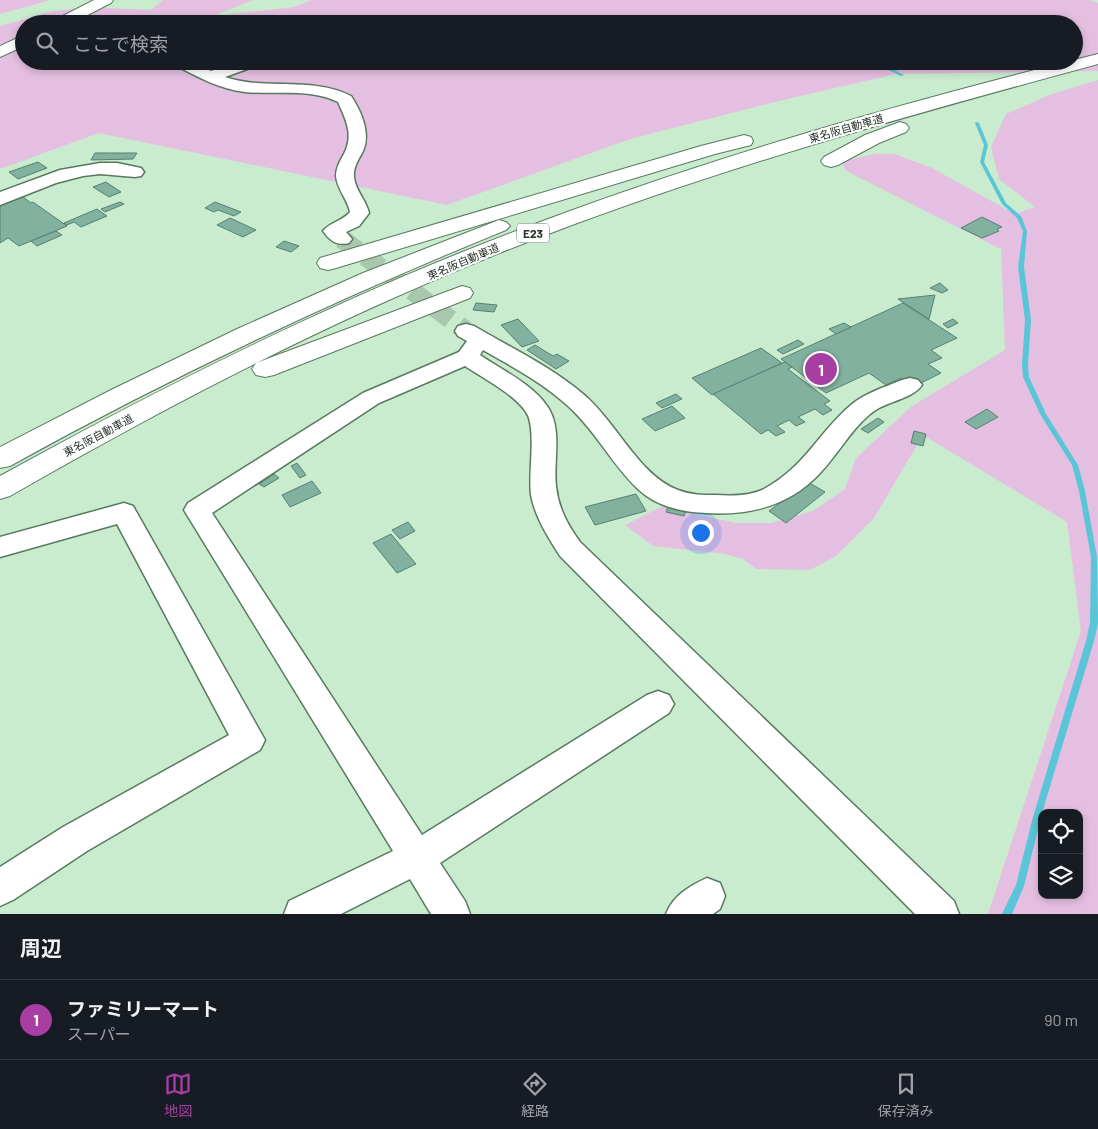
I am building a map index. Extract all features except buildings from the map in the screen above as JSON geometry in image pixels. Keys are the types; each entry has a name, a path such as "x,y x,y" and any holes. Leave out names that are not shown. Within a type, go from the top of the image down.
{"main road":[{"path":"79,15 106,0"},
{"path":"0,52 15,44"},
{"path":"1083,49 1098,45"},
{"path":"1083,65 1098,60"},
{"name":"東名阪自動車道","path":"1083,64 1098,60"},
{"name":"東名阪自動車道","path":"0,459 140,385 346,287 535,212 679,162 758,138 1004,70"},
{"name":"東名阪自動車道","path":"0,489 155,405 265,349 379,297 541,230 689,177 774,150 962,95 1059,70"},
{"path":"831,161 872,139 896,129 1069,70"},
{"path":"328,263 698,153 758,138"},
{"path":"0,496 234,382 297,355 462,293"}],"street":[{"path":"196,70 222,82 245,87 312,90 334,94 345,99 358,135 357,146 346,166 346,179 352,197 359,204 360,213 352,222 333,231 342,239"},
{"path":"210,77 230,70"},
{"path":"0,199 66,173 99,168 122,168 135,172"},
{"path":"471,342 540,414 542,424 544,498 555,528 570,549 941,914"},
{"path":"452,914 197,510 371,398 471,342 499,348 577,401 596,420 643,481 670,499 698,505 752,504 774,495 812,467 842,428 861,409 910,385"},
{"path":"0,547 124,514 249,740 75,839 0,888"},
{"path":"302,914 416,858 658,704"}],"shaded area":[{"path":"0,0 51,0 0,14"},
{"path":"163,0 253,0 218,14 221,15 38,15 85,7 151,10"},
{"path":"312,0 1089,0 1098,3 1098,71 896,74 779,101 630,139 447,205 99,133 0,169 0,26 15,22 15,70 1083,70 1083,15 221,15 294,7"},
{"path":"1098,80 1098,914 988,914 1081,631 1067,522 923,435 874,518 836,556 810,570 756,569 743,559 725,554 653,546 625,525 661,507 736,523 771,523 813,511 845,489 856,458 912,406 1005,350 1001,249 846,171 843,165 845,161 874,154 895,154 932,168 1015,214 1035,207 999,179 991,147 1006,114 1052,94"}],"waterway":[{"path":"891,70 902,75"},
{"path":"977,123 986,145 982,162 1004,204 1019,217 1025,231 1021,267 1028,320 1026,377 1043,414 1075,465 1082,491 1094,557 1094,623 1090,641 1037,817 1020,886 1007,914"}],"tunnel":[{"path":"342,239 465,330"}],"place":[{"name":"ファミリーマート","path":"821,369"}]}
